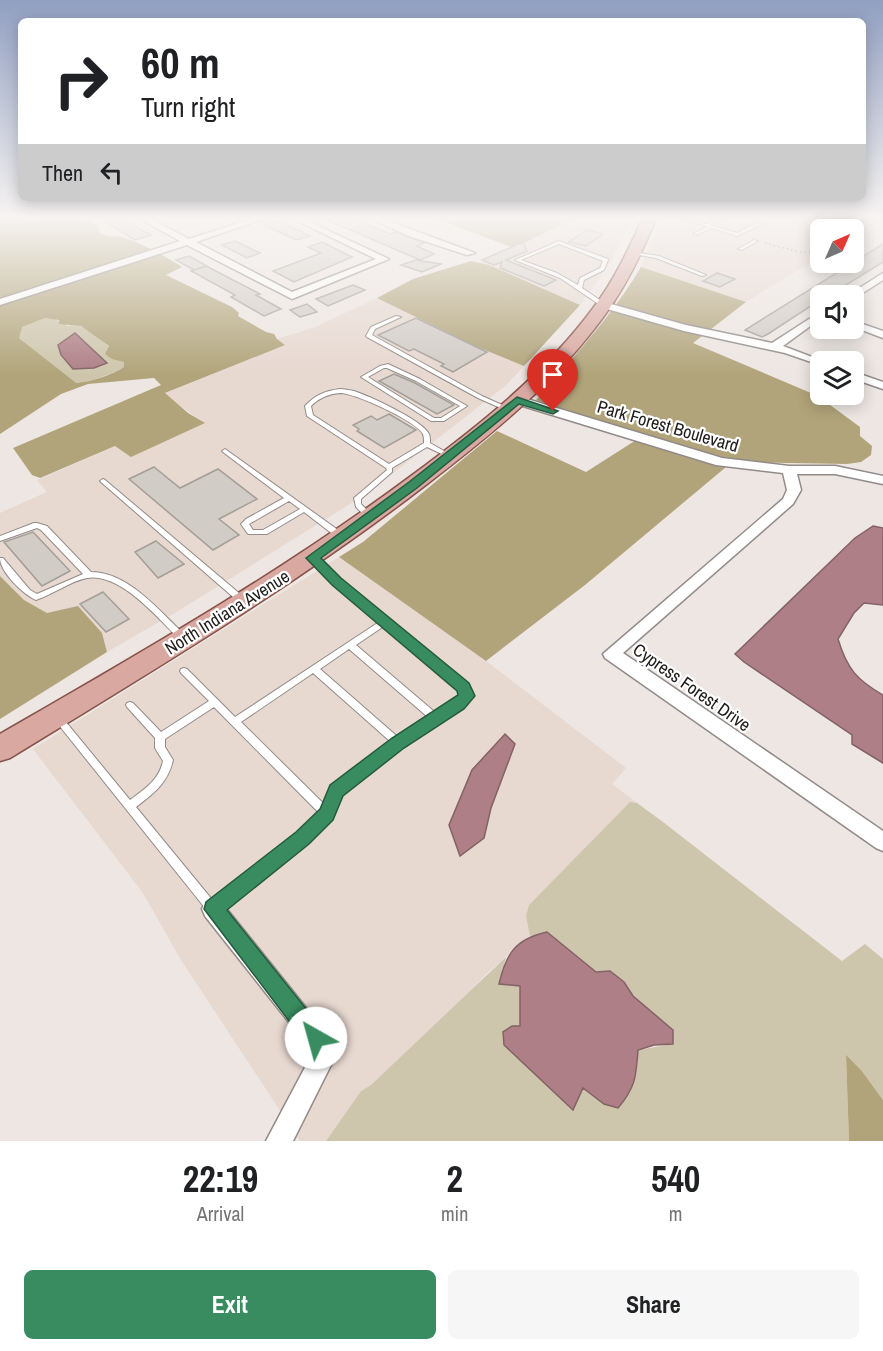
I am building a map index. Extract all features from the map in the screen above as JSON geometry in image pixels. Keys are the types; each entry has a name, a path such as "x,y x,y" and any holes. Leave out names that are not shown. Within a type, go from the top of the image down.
{"main road":[{"name":"North Indiana Avenue","path":"0,749 184,639 312,558 450,456 512,405 568,350 604,305 625,269"}],"street":[{"path":"0,302 102,269"},
{"path":"240,269 292,296 359,269"},
{"path":"864,288 883,276"},
{"path":"868,286 883,291"},
{"path":"604,305 684,328 788,350 810,358"},
{"path":"773,348 810,322"},
{"path":"864,328 883,335"},
{"path":"864,379 883,386"},
{"name":"Park Forest Boulevard","path":"512,405 721,462 789,470 835,470 883,480"},
{"name":"Cypress Forest Drive","path":"789,470 794,490 788,501 611,654 883,842"},
{"path":"213,909 316,1038 322,1057 279,1141"}],"lane":[{"path":"541,269 566,279 604,305"},
{"path":"579,290 582,279 602,269"},
{"path":"689,269 704,275"},
{"path":"398,317 373,328 369,336 459,386 512,405"},
{"path":"382,367 393,367 445,394 464,406 438,421 364,377 382,367"},
{"path":"445,394 459,386"},
{"path":"389,467 310,416 308,406 315,397 347,390 361,395 417,426 426,434 427,444"},
{"path":"427,444 450,456"},
{"path":"389,467 427,444"},
{"path":"225,451 342,537"},
{"path":"370,517 358,505 357,498 390,471 389,467"},
{"path":"103,481 244,602"},
{"path":"289,498 248,521 246,529 251,532 264,532 305,509"},
{"path":"0,539 37,525 44,528 89,575"},
{"path":"55,716 213,909 303,838 327,814 337,791 398,743 459,705 467,696 463,687 336,582 312,558"},
{"path":"0,560 27,592 36,597 89,575 108,576 125,585 184,639"},
{"path":"234,722 384,622"},
{"path":"350,645 436,719"},
{"path":"314,669 398,743"},
{"path":"184,671 327,814"},
{"path":"160,737 214,702"},
{"path":"129,806 167,773 168,760 159,748 160,737 130,705"}],"shaded area":[{"path":"0,269 178,269 166,275 232,307 239,313 238,316 274,334 285,345 165,393 188,413 205,423 131,457 115,446 40,478 32,475 13,448 161,385 154,378 88,384 61,394 0,434","holes":["45,318 59,320 59,324 81,326 109,346 105,354 112,359 124,362 124,367 101,378 76,383 19,338 22,327"]},
{"path":"444,269 499,269 580,305 524,366 475,346 377,298 413,279"},
{"path":"498,269 606,269 580,305"},
{"path":"640,269 648,269 746,302 693,343 810,393 810,405 830,405 860,427 860,436 872,446 871,455 861,462 847,464 732,462 585,585 486,661 339,557 363,542 497,431 586,472 644,435 536,400 605,319"},
{"path":"648,269 800,269 746,302"},
{"path":"377,298 475,346 524,366 505,386 369,492 178,611 107,652 102,633 65,611 47,613 24,600 0,576 0,513 47,492 37,480 116,446 204,423 164,394 284,344 277,339 315,327"},
{"path":"45,318 55,319 68,326 80,326 90,331 109,347 105,354 124,362 124,367 76,384 18,337 21,327"},
{"path":"75,333 107,363 94,368 73,369 61,355 58,345"},
{"path":"873,526 883,528 883,605 864,603 854,613 838,639 854,673 883,695 883,763 852,744 852,735 735,654 855,538"},
{"path":"339,557 486,661 626,768 612,784 637,803 630,803 529,905 526,916 530,936 485,975 456,1007 371,1085 361,1091 326,1141 300,1141 181,960 143,893 33,749"},
{"path":"0,576 24,600 47,613 78,606 102,633 107,652 0,719"},
{"path":"505,734 515,744 491,808 484,838 460,856 449,825 472,770"},
{"path":"630,802 637,803 663,822 842,961 865,944 883,959 883,1100 862,1071 846,1056 849,1141 326,1141 361,1091 371,1085 506,957 499,984 520,986 520,1026 512,1026 572,1109 583,1088 604,1104 618,1108 629,1094 634,1081 638,1050 673,1044 673,1030 633,996 624,982 596,972 547,932 530,936 526,916 529,905"},
{"path":"547,932 596,972 610,971 624,982 633,996 673,1030 673,1044 654,1045 638,1050 634,1081 618,1108 604,1104 583,1088 573,1110 504,1045 503,1032 512,1026 520,1026 520,986 499,984 505,964 520,944"},
{"path":"846,1055 862,1071 883,1100 883,1141 849,1141"}],"building":[{"path":"212,269 260,294 256,295 281,309 264,316 231,297 235,295 191,271"},
{"path":"278,269 324,269 294,282 273,271"},
{"path":"503,269 529,269 556,280 544,286"},
{"path":"864,269 871,269 846,285 817,285 836,273 864,273"},
{"path":"717,273 735,279 720,287 703,281"},
{"path":"353,285 365,290 328,306 316,299"},
{"path":"810,289 810,307 762,337 745,330"},
{"path":"307,304 317,312 300,317 290,310"},
{"path":"416,318 487,352 453,372 441,366 444,364 414,349 409,351 378,335"},
{"path":"394,374 454,405 437,414 379,381"},
{"path":"389,414 416,430 384,448 357,431 359,429 353,425 371,416 377,420"},
{"path":"154,467 180,488 218,469 257,499 219,519 239,535 213,550 129,479"},
{"path":"33,532 70,571 42,586 4,542"},
{"path":"156,541 184,564 158,578 135,552"},
{"path":"103,592 129,619 106,632 80,604"}],"route":[{"path":"316,1038 213,909 303,838 327,814 337,791 398,743 459,705 467,696 463,687 336,582 312,558 413,485 495,421 517,400 553,411"}]}
